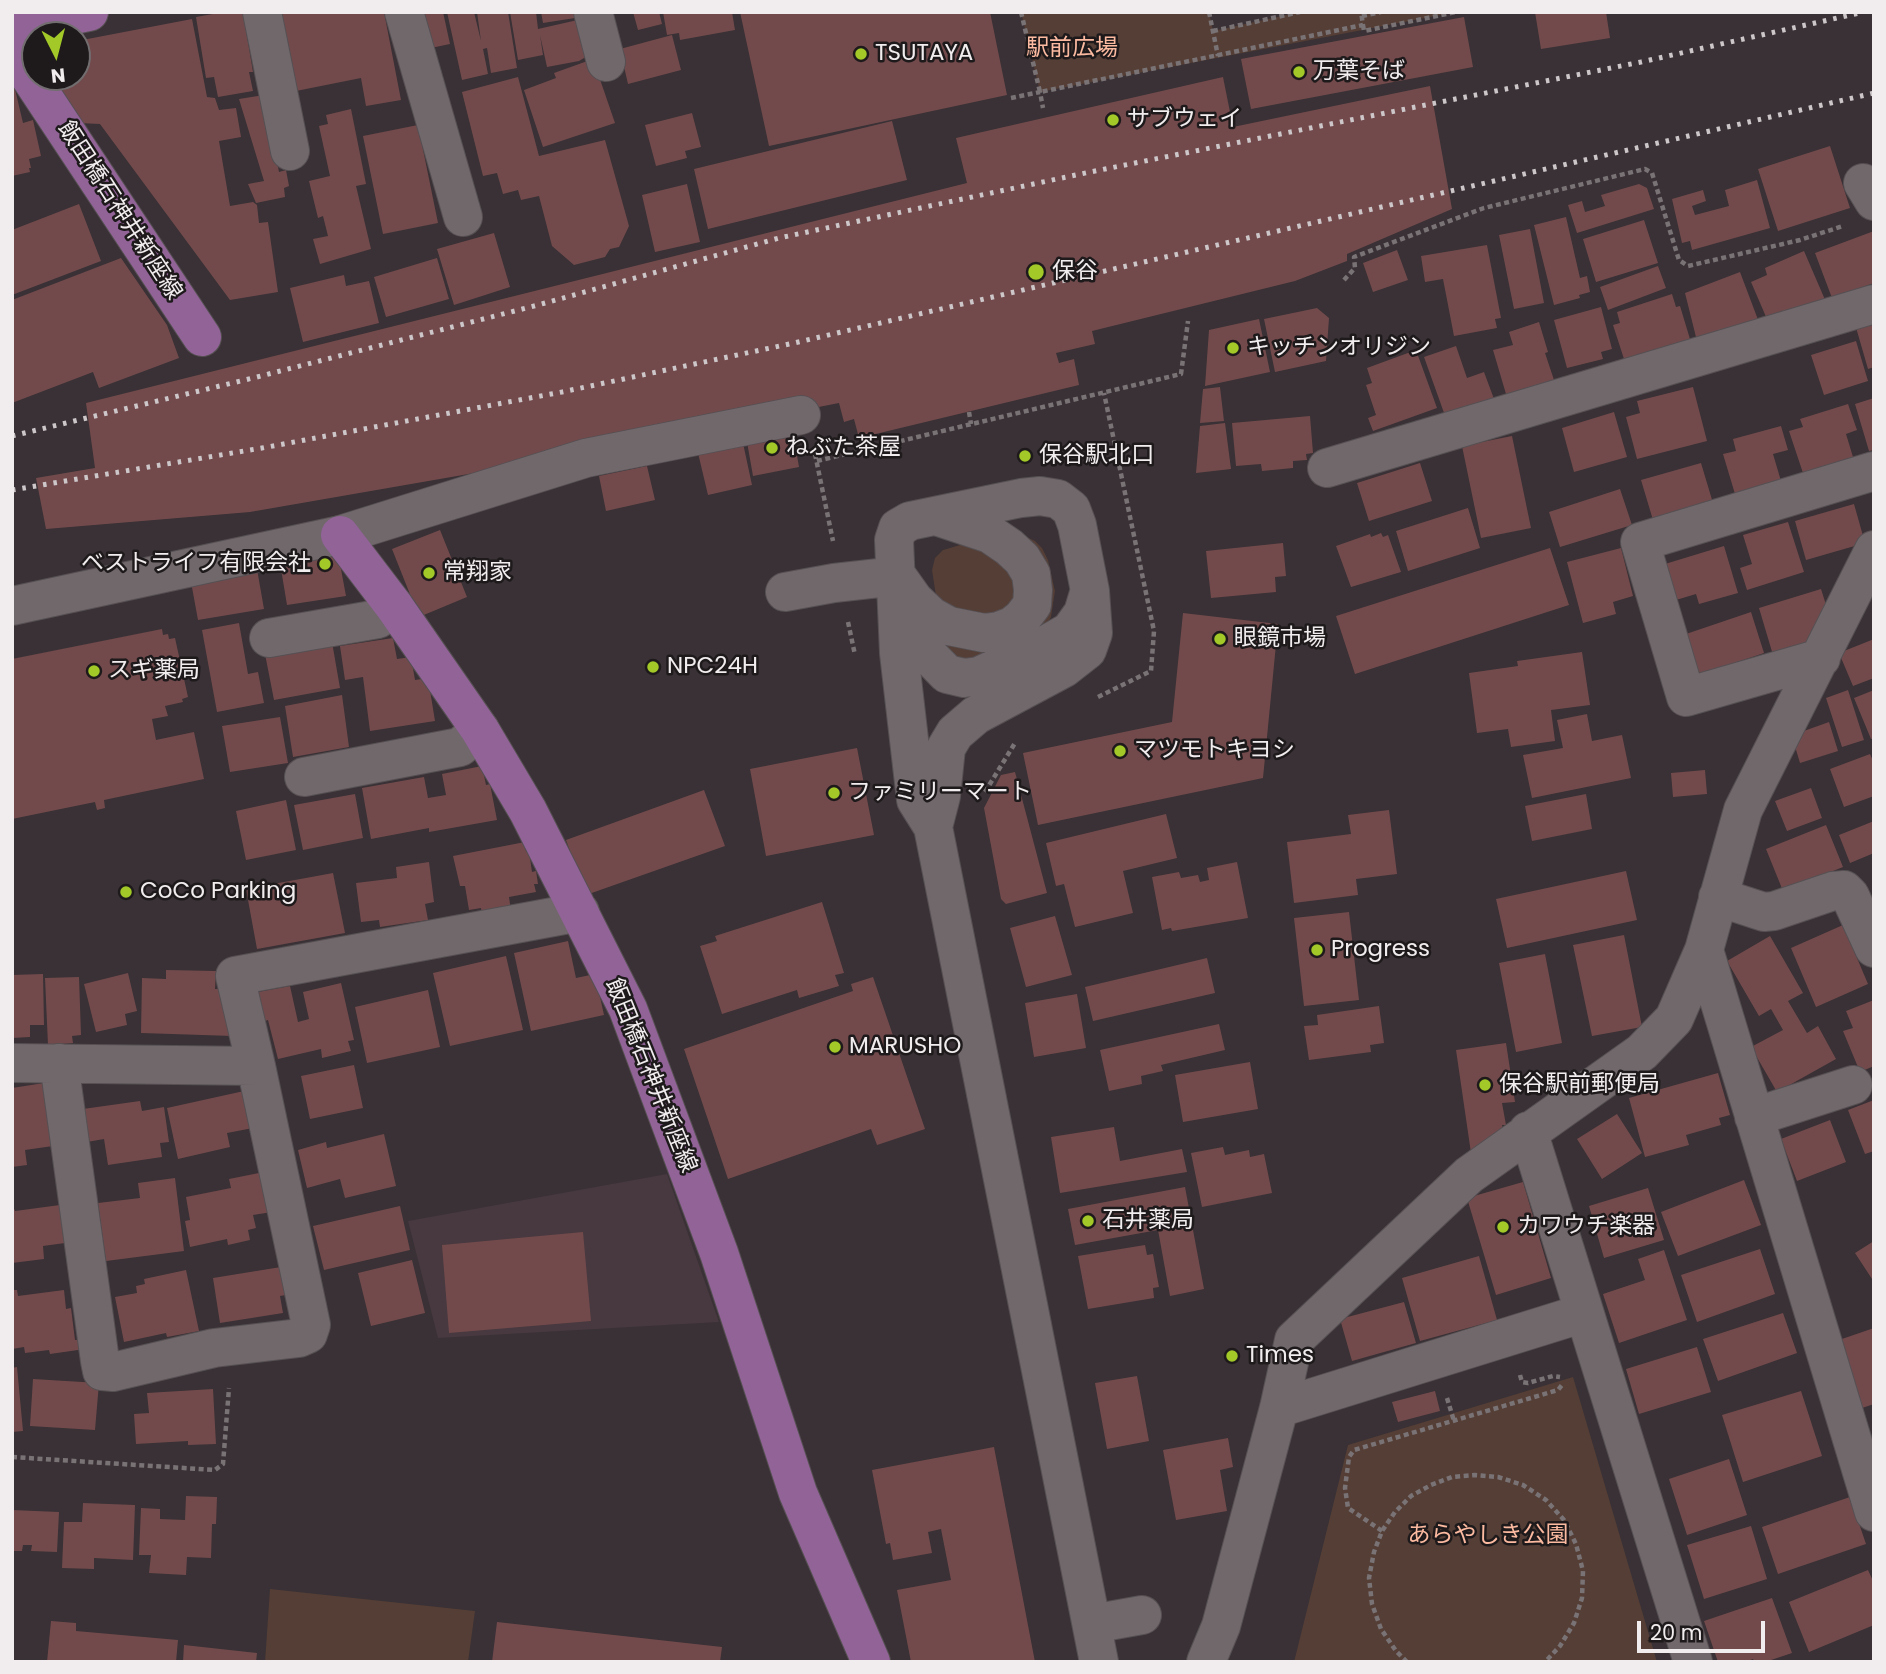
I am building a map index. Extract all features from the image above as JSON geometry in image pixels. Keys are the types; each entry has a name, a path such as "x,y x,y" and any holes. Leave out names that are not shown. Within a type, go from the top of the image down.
{"main road":[{"path":"12,28 89,12"},
{"name":"飯田橋石神井新座線","path":"12,50 202,337"},
{"name":"飯田橋石神井新座線","path":"340,535 394,606 480,730 528,811 628,1009 719,1253 798,1493 871,1662"}],"street":[{"path":"262,12 290,151"},
{"path":"404,12 463,217"},
{"path":"593,12 606,62"},
{"path":"1327,468 1874,304"},
{"path":"12,606 340,535 586,458 801,415"},
{"path":"1821,658 1686,697 1640,542 1874,471"},
{"path":"933,827 941,796 946,748 955,733 976,715 1064,668 1087,650 1093,633 1090,591 1077,525 1071,509 1058,499 1040,496 1021,498 934,515 910,521 898,528 894,540 899,653 916,800 933,827 1099,1662"},
{"path":"897,576 914,600 931,616 949,626 965,630 984,633 999,631 1022,618 1031,605 1031,574 1022,559 990,534 934,515"},
{"path":"1206,1662 1222,1626 1294,1340 1469,1175 1642,1052 1674,1018 1704,950 1742,810 1871,567"},
{"path":"785,592 897,576"},
{"path":"898,624 947,674 964,678 979,676 1070,631 1083,613 1090,591"},
{"path":"269,638 378,619 394,606"},
{"path":"304,777 460,747 480,730"},
{"path":"1718,897 1764,912 1844,890 1850,896 1874,948"},
{"path":"59,1063 102,1371 113,1373 231,1346 299,1338 308,1334 311,1325 234,976 580,912"},
{"path":"1704,950 1874,1512"},
{"path":"12,1063 256,1066"},
{"path":"1754,1117 1853,1085"},
{"path":"1528,1131 1693,1662"},
{"path":"1279,1408 1584,1314"},
{"path":"1091,1624 1142,1615"}],"path":[{"path":"1021,12 1043,108"},
{"path":"1209,12 1218,56"},
{"path":"1213,31 1300,12"},
{"path":"1378,13 1362,14 1364,31 1456,12"},
{"path":"1011,98 1363,25"},
{"path":"1344,280 1354,268 1354,257 1484,208 1645,169 1652,173 1679,260 1688,266 1800,240 1861,203"},
{"path":"817,461 1181,374 1188,321"},
{"path":"969,412 971,424"},
{"path":"980,799 1019,736"},
{"path":"1382,1531 1348,1508 1345,1488 1350,1453 1562,1387 1563,1382 1559,1375 1522,1382 1509,1337"},
{"path":"12,1457 215,1470 223,1464 231,1346"},
{"path":"1449,1403 1454,1421"},
{"path":"1408,1662 1396,1651 1381,1629 1372,1604 1369,1578 1374,1552 1382,1531 1395,1512 1412,1496 1452,1477 1475,1475 1498,1477 1523,1485 1546,1500 1564,1520 1576,1544 1583,1570 1582,1598 1574,1623 1560,1646 1545,1662"}],"shaded area":[{"path":"667,1174 719,1322 438,1338 408,1221"}],"green space":[{"name":"駅前広場","path":"1021,12 1209,12 1213,31 1300,12 1456,12 1040,92"},
{"path":"1016,532 1035,541 1048,560 1055,591 1051,617 1047,625 978,661 959,662 945,642 1020,633"},
{"path":"967,543 997,550 1022,596 997,616 955,614 936,596 932,570 935,558 943,550"},
{"name":"あらやしき公園","path":"1573,1377 1657,1662 1294,1662 1348,1445"},
{"path":"270,1589 475,1611 468,1662 265,1662"}],"building":[{"path":"243,12 253,72 249,72 253,91 218,97 214,77 206,78 196,17"},
{"path":"281,12 384,12 401,100 366,106 361,78 296,91"},
{"path":"418,12 443,12 450,44 426,49"},
{"path":"447,12 474,12 481,41 477,12 508,12 517,68 491,73 487,48 483,49 488,74 462,80"},
{"path":"510,12 536,12 538,29 582,19 589,55 579,61 547,67 540,35 543,55 518,60"},
{"path":"541,12 574,12 575,18 543,23"},
{"path":"633,12 659,12 662,24 638,30"},
{"path":"663,12 732,12 735,30 680,40 679,33 667,35"},
{"path":"740,12 990,12 1007,95 769,146"},
{"path":"1535,12 1606,12 1610,38 1541,49"},
{"path":"1464,17 1473,67 1251,109 1241,59"},
{"path":"192,19 207,97 215,98 219,110 236,108 241,137 219,141 230,206 253,202 257,205 259,223 268,222 278,292 230,300 100,124 79,123 60,91 91,91 91,38"},
{"path":"672,35 681,70 628,84 620,49"},
{"path":"593,59 615,123 543,147 524,90 556,78 554,73"},
{"path":"518,77 539,156 605,140 629,226 619,247 610,249 605,257 574,265 552,246 539,196 521,200 518,190 503,194 497,173 483,176 462,92"},
{"path":"1223,77 1233,127 1430,86 1452,209 1347,254 1347,261 1295,281 1092,331 1095,344 1056,353 1059,363 1074,359 1079,385 859,438 854,419 844,422 839,403 555,459 250,512 46,529 36,478 95,468 86,403 967,183 956,138"},
{"path":"15,89 23,123 33,120 41,156 29,159 30,172 12,176 12,90"},
{"path":"264,95 279,172 286,170 289,186 284,188 285,197 256,203 248,184 264,181 239,99"},
{"path":"351,109 366,184 356,186 371,249 320,264 313,239 328,236 323,216 318,218 309,181 330,176 319,126 328,124 326,115"},
{"path":"692,113 701,147 685,151 687,158 656,166 645,125"},
{"path":"892,121 907,180 708,229 694,169"},
{"path":"418,125 438,223 383,234 363,136"},
{"path":"1830,146 1850,208 1778,231 1758,169"},
{"path":"1757,180 1770,228 1692,250 1690,241 1682,243 1672,199 1703,190 1706,201 1692,206 1695,215 1729,206 1725,190"},
{"path":"687,184 700,242 655,252 642,195"},
{"path":"1639,184 1647,188 1654,209 1577,233 1568,205 1582,201 1585,212 1605,206 1601,195"},
{"path":"79,204 101,261 12,295 12,230"},
{"path":"1566,217 1580,278 1587,276 1590,292 1579,295 1580,298 1554,305 1534,225"},
{"path":"1644,220 1658,263 1596,282 1583,239"},
{"path":"1530,229 1544,303 1514,309 1499,235"},
{"path":"1874,231 1874,283 1832,298 1815,253"},
{"path":"494,233 510,287 454,305 437,249"},
{"path":"1487,245 1501,318 1495,319 1497,328 1454,336 1443,279 1425,282 1421,256"},
{"path":"1397,250 1408,280 1373,292 1363,263"},
{"path":"1804,251 1826,302 1770,326 1751,282 1767,275 1765,268"},
{"path":"121,258 167,325 179,358 99,388 93,372 12,403 12,300"},
{"path":"437,258 449,299 386,317 374,277"},
{"path":"1658,266 1666,288 1608,310 1600,287"},
{"path":"1740,272 1760,325 1699,349 1685,293"},
{"path":"344,275 346,286 369,281 379,323 303,342 290,288"},
{"path":"1672,294 1676,307 1680,306 1690,339 1660,356 1657,349 1624,359 1613,325 1620,323 1617,312"},
{"path":"1601,307 1612,349 1601,352 1603,359 1567,368 1554,320"},
{"path":"1317,308 1329,318 1326,361 1275,372 1264,319"},
{"path":"1874,318 1874,367 1868,369 1855,324"},
{"path":"1259,319 1270,372 1205,386 1209,330"},
{"path":"1539,322 1554,380 1506,394 1493,350 1513,345 1509,332"},
{"path":"1856,341 1868,381 1824,395 1811,355"},
{"path":"1456,346 1467,378 1484,372 1497,407 1448,424 1424,357"},
{"path":"1416,350 1437,408 1373,431 1368,418 1376,415 1366,385 1372,383 1367,368"},
{"path":"1220,387 1224,421 1200,423 1203,389"},
{"path":"1693,387 1707,441 1637,459 1626,417 1640,413 1637,401"},
{"path":"1874,398 1874,450 1869,451 1855,404"},
{"path":"1848,404 1857,430 1846,434 1853,457 1803,473 1789,431 1803,427 1800,419"},
{"path":"1614,412 1627,457 1574,472 1562,428"},
{"path":"1310,416 1313,453 1306,454 1307,460 1293,461 1293,468 1262,471 1261,464 1236,466 1232,423"},
{"path":"1225,423 1231,469 1196,473 1200,426"},
{"path":"1781,426 1788,450 1773,454 1781,481 1735,494 1723,454 1736,451 1733,439"},
{"path":"793,433 799,467 753,476 747,442"},
{"path":"1512,436 1531,528 1481,538 1462,446"},
{"path":"743,443 752,485 708,495 698,453"},
{"path":"1420,463 1432,501 1369,521 1357,483"},
{"path":"1701,463 1713,503 1653,520 1641,480"},
{"path":"647,466 655,500 606,511 599,476"},
{"path":"1620,489 1632,525 1560,547 1549,512"},
{"path":"1854,504 1865,543 1806,560 1795,521"},
{"path":"1468,508 1480,548 1408,571 1396,531"},
{"path":"1788,522 1804,572 1747,590 1740,568 1752,564 1743,535"},
{"name":"常翔家","path":"440,530 467,597 419,617 392,549"},
{"path":"1381,533 1383,537 1388,535 1401,572 1351,587 1336,546"},
{"path":"1283,543 1286,576 1275,577 1276,592 1211,598 1206,551"},
{"path":"1724,546 1738,593 1699,604 1696,594 1676,600 1665,564"},
{"path":"1550,548 1569,605 1355,674 1336,616"},
{"path":"1621,548 1633,596 1613,602 1616,614 1583,623 1567,562"},
{"path":"338,553 346,596 287,605 280,563"},
{"path":"257,569 264,609 198,620 191,582"},
{"path":"1821,589 1827,608 1807,644 1773,655 1759,608"},
{"path":"1751,612 1764,653 1699,675 1686,634"},
{"path":"1183,613 1278,624 1263,778 1038,825 1023,753 1172,722"},
{"path":"239,623 248,674 258,672 264,703 217,712 202,630"},
{"path":"162,629 163,635 168,634 169,639 175,638 188,697 182,699 183,702 165,706 168,716 152,719 156,740 194,732 204,779 104,800 105,808 97,810 95,802 12,819 12,659"},
{"path":"393,638 397,659 411,657 415,680 428,678 435,721 370,731 363,677 345,680 340,646"},
{"path":"1874,639 1874,678 1853,686 1839,653"},
{"path":"332,642 340,688 274,700 265,654"},
{"path":"1582,652 1590,705 1551,710 1555,741 1511,747 1508,729 1477,733 1469,673 1518,666 1517,661"},
{"path":"1848,690 1864,740 1842,747 1826,698"},
{"path":"1874,690 1874,738 1871,739 1854,698"},
{"path":"342,695 349,747 293,757 285,706"},
{"path":"1587,714 1592,741 1622,735 1631,778 1532,798 1523,755 1563,748 1557,720"},
{"path":"280,717 288,763 230,772 222,726"},
{"path":"1829,722 1838,751 1800,763 1794,743 1801,732"},
{"path":"857,748 874,835 766,856 750,769"},
{"path":"1870,754 1874,763 1874,796 1844,807 1830,769"},
{"path":"482,766 486,785 490,784 497,820 429,832 429,828 371,839 362,788 424,777 428,798 446,795 442,774"},
{"path":"1705,770 1707,794 1673,797 1671,773"},
{"path":"1015,772 1047,893 1006,904 1001,899 984,808 1001,775"},
{"path":"1811,788 1822,818 1787,831 1775,801"},
{"path":"704,790 725,846 586,895 566,840"},
{"path":"355,794 363,838 303,850 294,805"},
{"path":"1586,794 1592,829 1532,841 1525,806"},
{"path":"286,800 296,850 246,860 236,811"},
{"path":"1389,810 1397,874 1356,879 1358,895 1294,903 1287,842 1351,834 1348,815"},
{"path":"1166,814 1177,858 1123,871 1133,913 1075,927 1064,884 1056,886 1046,843"},
{"path":"1874,821 1874,853 1850,863 1839,835"},
{"path":"1826,825 1843,867 1783,891 1766,849"},
{"path":"525,842 532,872 536,871 536,892 509,897 511,911 482,916 481,908 469,910 465,886 460,886 453,856"},
{"path":"429,862 434,902 425,904 428,920 380,927 379,920 361,922 356,883 397,878 396,867"},
{"path":"1237,862 1248,918 1172,931 1171,928 1162,930 1152,877 1179,872 1181,878 1198,875 1200,882 1209,880 1207,868"},
{"path":"1626,871 1637,920 1507,948 1496,899"},
{"path":"333,873 345,933 257,949 246,889"},
{"path":"822,902 844,973 835,975 839,986 799,998 797,990 722,1014 700,946 717,941 715,936"},
{"path":"1349,912 1359,1000 1304,1006 1294,918"},
{"path":"1055,916 1072,975 1026,987 1010,928"},
{"path":"1843,925 1868,984 1816,1007 1791,948"},
{"path":"1624,935 1642,1027 1592,1036 1573,945"},
{"path":"1770,936 1803,993 1788,1001 1807,1033 1818,1026 1836,1059 1777,1092 1751,1047 1783,1030 1771,1009 1759,1016 1727,961"},
{"path":"568,941 576,978 595,974 604,1015 531,1031 514,953"},
{"path":"1545,954 1562,1043 1516,1052 1499,963"},
{"path":"506,956 523,1030 450,1046 433,973"},
{"path":"1207,958 1215,993 1093,1021 1085,987"},
{"path":"166,970 216,971 215,989 222,989 233,1036 141,1033 142,978 166,979"},
{"path":"128,973 137,1011 125,1014 127,1025 96,1032 84,984"},
{"path":"43,974 44,1025 30,1025 30,1037 12,1038 12,975"},
{"path":"79,977 81,1035 72,1036 73,1043 48,1045 45,978"},
{"path":"873,977 925,1129 877,1145 871,1129 728,1179 684,1049 853,991 851,984"},
{"path":"341,983 354,1040 348,1041 351,1051 322,1058 321,1049 278,1059 258,992 290,986 298,1022 309,1019 303,992"},
{"path":"428,990 440,1047 367,1063 355,1007"},
{"path":"1077,994 1086,1048 1034,1057 1025,1003"},
{"path":"1874,1000 1874,1066 1860,1072 1843,1031 1853,1028 1846,1011"},
{"path":"1379,1006 1384,1043 1370,1045 1371,1052 1309,1060 1304,1026 1318,1025 1317,1015"},
{"path":"1219,1024 1225,1050 1161,1065 1163,1071 1141,1076 1142,1084 1109,1091 1100,1050"},
{"path":"1506,1043 1515,1102 1502,1103 1506,1125 1502,1125 1504,1133 1471,1153 1456,1050"},
{"path":"1250,1062 1258,1109 1183,1122 1175,1075"},
{"path":"354,1065 363,1108 310,1119 301,1076"},
{"path":"1718,1073 1730,1115 1719,1118 1721,1125 1686,1135 1689,1145 1645,1157 1629,1098"},
{"path":"44,1083 53,1146 25,1150 27,1165 12,1167 12,1088"},
{"path":"244,1091 253,1128 227,1133 230,1147 178,1159 167,1108"},
{"path":"1874,1100 1874,1151 1865,1154 1848,1110"},
{"path":"140,1101 142,1111 164,1107 169,1142 160,1143 162,1157 108,1165 104,1139 87,1142 83,1109"},
{"path":"1617,1114 1642,1153 1602,1179 1577,1139"},
{"path":"1830,1120 1846,1162 1797,1181 1781,1139"},
{"path":"1114,1127 1120,1161 1182,1149 1187,1172 1060,1193 1051,1137"},
{"path":"384,1134 396,1186 345,1198 340,1179 307,1188 298,1150 326,1142 327,1148"},
{"path":"1223,1147 1225,1155 1249,1150 1250,1157 1264,1154 1272,1193 1202,1207 1191,1153"},
{"path":"264,1172 272,1212 253,1215 256,1228 248,1230 250,1240 228,1245 227,1239 190,1247 185,1221 190,1220 186,1197 231,1188 229,1179"},
{"path":"175,1178 184,1251 106,1261 98,1203 140,1198 138,1183"},
{"path":"1744,1180 1761,1225 1678,1256 1661,1212"},
{"path":"1523,1182 1551,1278 1496,1295 1467,1198"},
{"path":"1185,1187 1204,1289 1170,1296 1158,1230 1075,1245 1068,1209"},
{"path":"1648,1188 1664,1240 1604,1258 1589,1206"},
{"path":"12,1204 15,1211 60,1205 65,1243 43,1246 44,1259 12,1263"},
{"path":"400,1206 410,1250 324,1270 313,1226"},
{"path":"583,1232 591,1321 449,1333 442,1245"},
{"path":"1874,1241 1874,1282 1855,1253"},
{"path":"1145,1245 1147,1255 1153,1254 1159,1287 1153,1288 1154,1298 1088,1309 1078,1256"},
{"path":"1760,1249 1775,1294 1697,1322 1681,1275"},
{"path":"1664,1250 1687,1320 1619,1343 1603,1294 1645,1280 1638,1259"},
{"path":"1479,1256 1497,1320 1420,1341 1402,1278"},
{"path":"412,1260 425,1313 371,1326 358,1273"},
{"path":"281,1267 286,1295 280,1296 283,1313 220,1323 213,1278"},
{"path":"186,1270 199,1331 167,1337 166,1333 124,1342 115,1297 137,1293 136,1286 145,1284 144,1279"},
{"path":"12,1290 17,1290 18,1296 64,1290 66,1309 71,1308 75,1340 84,1339 85,1349 50,1354 49,1350 25,1353 24,1347 12,1349"},
{"path":"1404,1302 1416,1343 1352,1361 1340,1319"},
{"path":"1783,1313 1797,1353 1718,1381 1703,1339"},
{"path":"1874,1328 1874,1404 1862,1408 1839,1340"},
{"path":"1697,1347 1711,1392 1639,1414 1626,1369"},
{"path":"17,1367 23,1431 12,1432 12,1368"},
{"path":"1137,1376 1149,1441 1107,1449 1095,1383"},
{"path":"33,1379 99,1383 95,1430 30,1426"},
{"path":"213,1389 216,1444 188,1445 188,1441 136,1444 134,1414 149,1413 147,1393"},
{"path":"1435,1391 1440,1411 1398,1422 1392,1402"},
{"path":"1801,1391 1822,1456 1743,1482 1722,1415"},
{"path":"1228,1438 1233,1467 1220,1470 1227,1511 1176,1520 1163,1450"},
{"path":"994,1447 1035,1662 911,1662 897,1590 951,1580 941,1529 928,1532 932,1553 893,1560 890,1543 886,1544 872,1470"},
{"path":"1729,1459 1747,1515 1687,1535 1669,1479"},
{"path":"186,1496 217,1497 216,1524 212,1524 211,1558 187,1557 186,1575 149,1573 151,1555 139,1555 141,1508 160,1509 160,1519 185,1520"},
{"path":"1850,1497 1866,1544 1778,1574 1762,1527"},
{"path":"83,1503 135,1505 133,1560 94,1558 94,1569 62,1568 64,1522 82,1522"},
{"path":"12,1510 59,1512 57,1552 31,1551 32,1545 23,1545 22,1551 12,1551"},
{"path":"1751,1526 1767,1579 1704,1599 1687,1545"},
{"path":"1868,1570 1874,1583 1874,1625 1809,1652 1789,1602"},
{"path":"1772,1598 1792,1653 1765,1662 1754,1662 1753,1659 1745,1662 1718,1662 1704,1621"},
{"path":"51,1621 76,1623 76,1631 178,1640 176,1662 47,1662"},
{"path":"497,1622 722,1647 720,1662 492,1662"},
{"path":"184,1645 257,1653 256,1662 183,1662"}],"railway":[{"path":"12,436 538,305 779,238 1090,172 1641,62 1864,12"},
{"path":"12,490 262,448 562,392 794,343 1874,93"}],"place":[{"name":"TSUTAYA","path":"861,54"},
{"name":"万葉そば","path":"1299,72"},
{"name":"サブウェイ","path":"1113,120"},
{"name":"保谷","path":"1036,272"},
{"name":"キッチンオリジン","path":"1233,348"},
{"name":"ねぶた茶屋","path":"772,448"},
{"name":"保谷駅北口","path":"1025,456"},
{"name":"ベストライフ有限会社","path":"325,564"},
{"name":"常翔家","path":"429,573"},
{"name":"眼鏡市場","path":"1220,639"},
{"name":"NPC24H","path":"653,667"},
{"name":"スギ薬局","path":"94,671"},
{"name":"マツモトキヨシ","path":"1120,751"},
{"name":"ファミリーマート","path":"834,793"},
{"name":"CoCo Parking","path":"126,892"},
{"name":"Progress","path":"1317,950"},
{"name":"MARUSHO","path":"835,1047"},
{"name":"保谷駅前郵便局","path":"1485,1085"},
{"name":"石井薬局","path":"1088,1221"},
{"name":"カワウチ楽器","path":"1503,1227"},
{"name":"Times","path":"1232,1356"}]}
